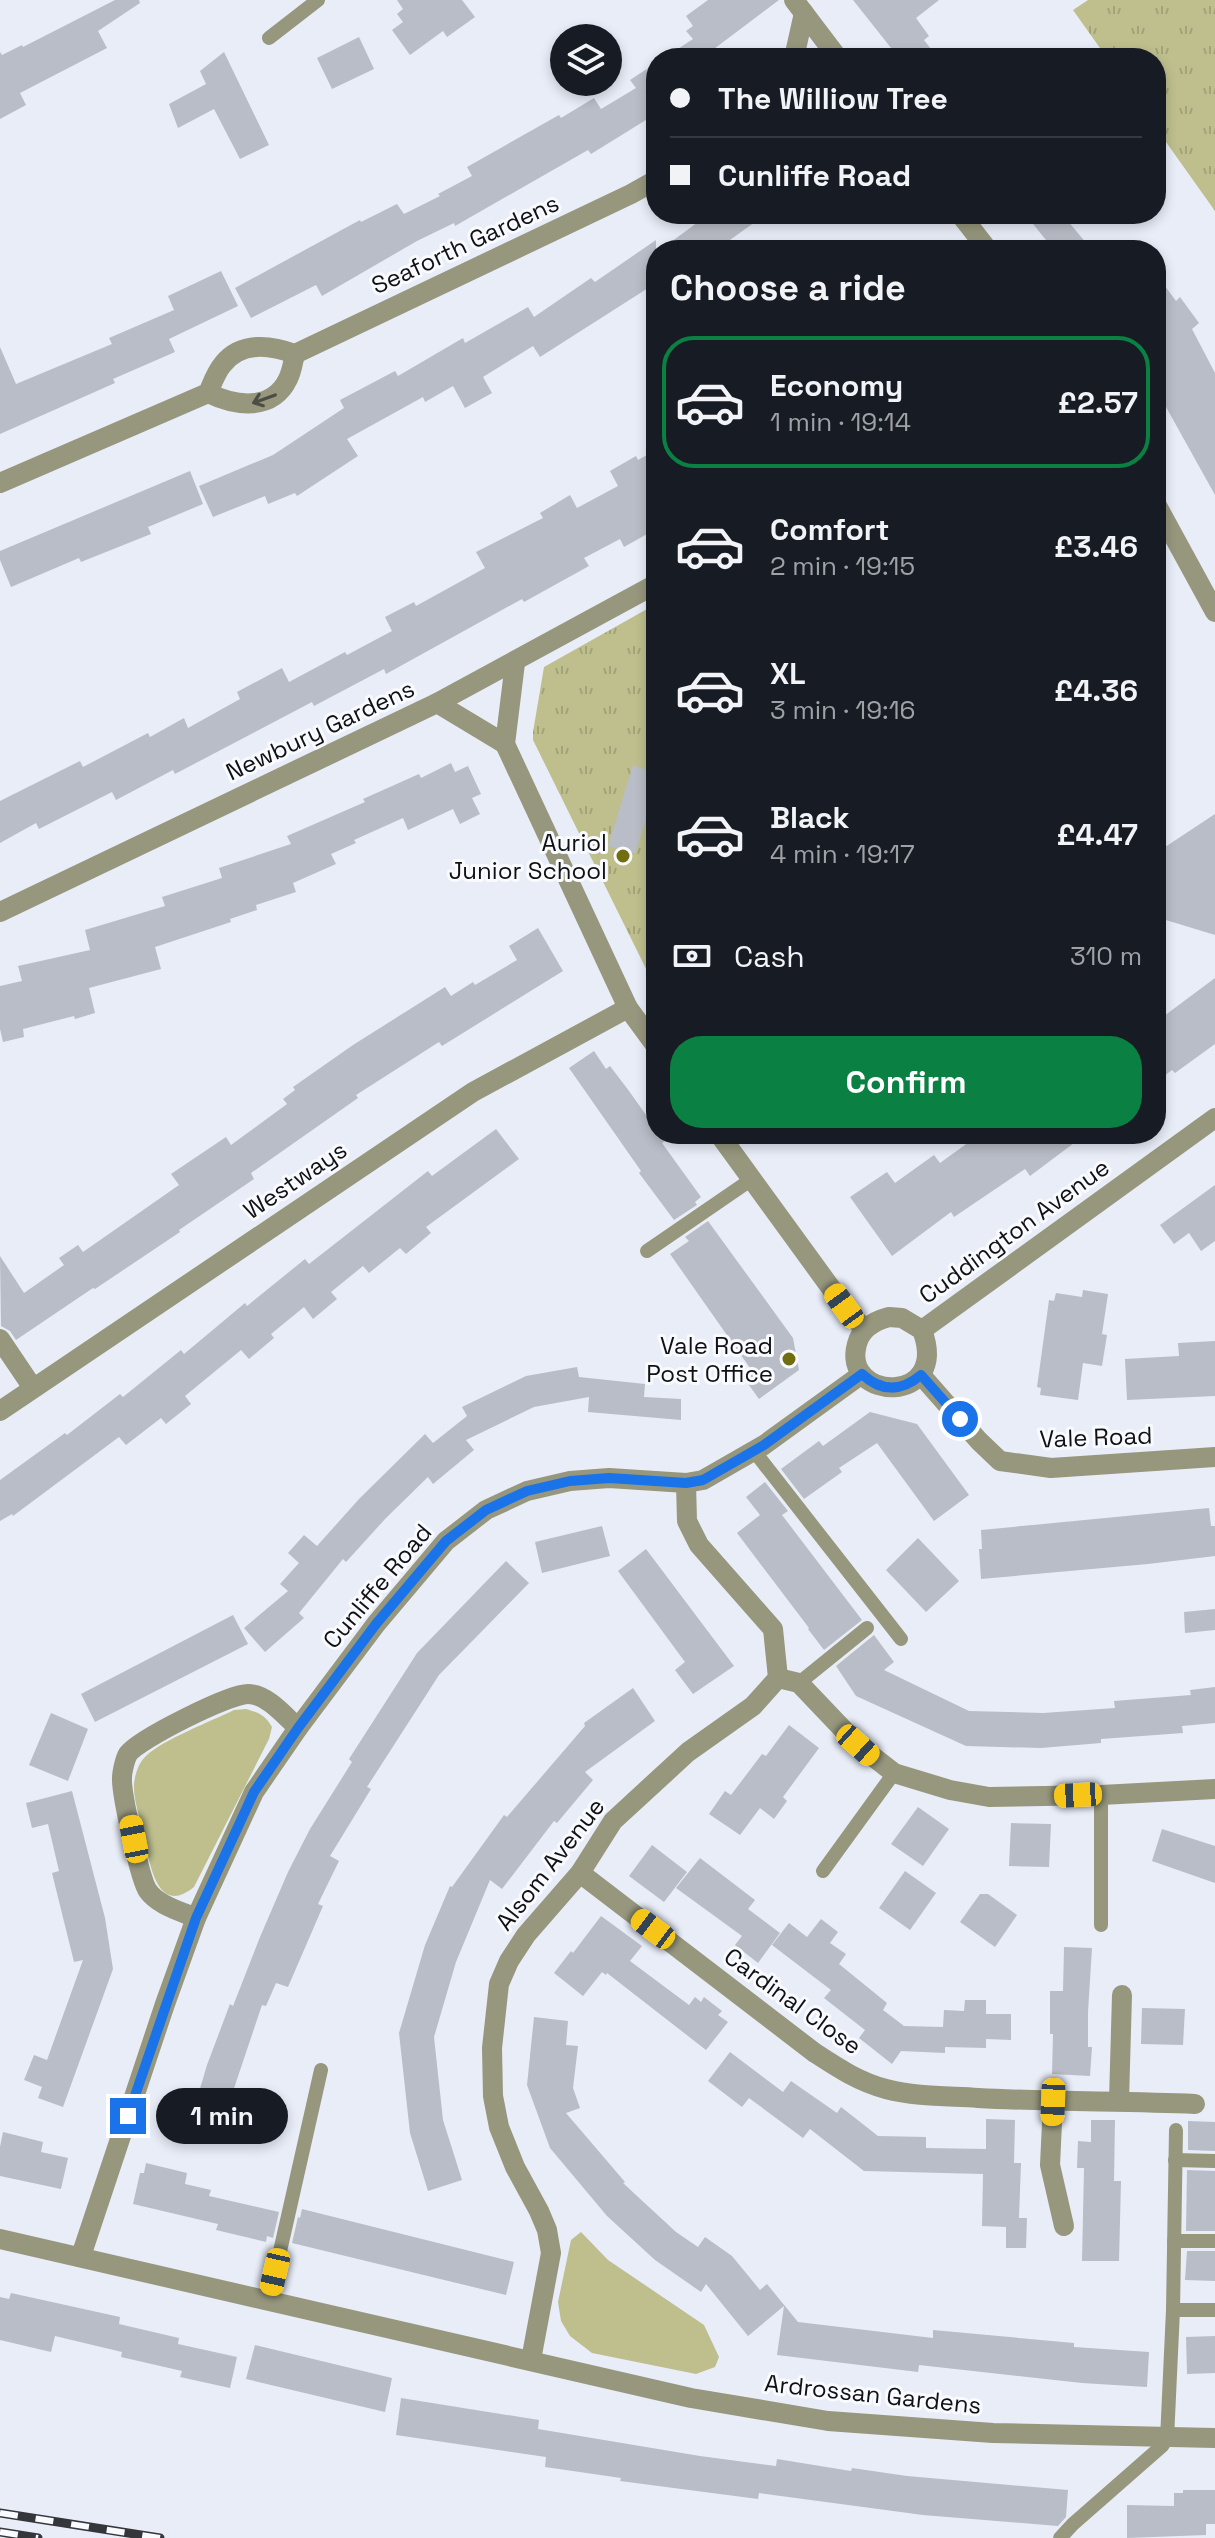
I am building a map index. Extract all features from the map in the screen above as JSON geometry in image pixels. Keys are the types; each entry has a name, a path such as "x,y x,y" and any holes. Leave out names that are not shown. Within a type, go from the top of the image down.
{"street":[{"path":"795,48 799,6"},
{"path":"799,6 830,48"},
{"name":"Seaforth Gardens","path":"295,354 646,186"},
{"path":"968,224 980,240"},
{"path":"0,483 208,393 224,362 240,351 263,345 295,354 288,378 278,393 245,405 227,402 208,393"},
{"path":"1166,522 1215,612"},
{"name":"Newbury Gardens","path":"0,912 437,703 646,590"},
{"path":"515,663 505,744 628,1008 646,1032"},
{"path":"437,703 505,744"},
{"name":"Westways","path":"0,1411 473,1092 628,1008"},
{"name":"Cuddington Avenue","path":"922,1330 1215,1118"},
{"path":"726,1144 864,1329"},
{"path":"889,1317 902,1318 922,1330 928,1352 921,1375 902,1387 891,1389 879,1387 862,1374 856,1355 864,1329 877,1320 889,1317"},
{"path":"0,1339 33,1388"},
{"name":"Cunliffe Road","path":"81,2256 196,1918 254,1792 376,1624 446,1541 486,1510 527,1491 570,1481 609,1478 686,1483 703,1480 754,1451 862,1374"},
{"name":"Vale Road","path":"921,1375 1000,1461 1051,1468 1215,1457"},
{"path":"686,1483 687,1521 699,1545 773,1629 778,1678 799,1683 858,1745 894,1773 950,1790 989,1797 1215,1789"},
{"name":"Alsom Avenue","path":"531,2360 551,2253 547,2230 499,2127 493,2096 492,2048 499,1984 526,1935 580,1873 613,1821 688,1752 753,1706 778,1678"},
{"path":"196,1918 158,1901 147,1890 121,1777 127,1755 142,1742 236,1696 250,1694 265,1700 298,1728"},
{"name":"Cardinal Close","path":"580,1873 815,2053 854,2078 887,2089 916,2094 1053,2102 1195,2104"},
{"path":"1119,2101 1122,1995"},
{"path":"1053,2102 1050,2165 1064,2226"},
{"name":"Ardrossan Gardens","path":"0,2239 691,2398 828,2421 993,2433 1215,2438"}],"lane":[{"path":"269,38 318,0"},
{"path":"647,1251 752,1179"},
{"path":"754,1451 901,1639"},
{"path":"799,1683 867,1628"},
{"path":"823,1871 894,1773"},
{"path":"1101,1795 1101,1925"},
{"path":"269,2300 321,2070"},
{"path":"1060,2538 1167,2439 1176,2130"},
{"path":"1175,2160 1215,2161"},
{"path":"1174,2241 1215,2241"},
{"path":"1173,2310 1215,2310"}],"green space":[{"path":"1088,0 1215,0 1215,211 1166,142 1166,48 1100,48 1073,10"},
{"name":"Auriol Junior School","path":"646,610 646,969 533,740 544,667"},
{"path":"246,1709 261,1715 269,1723 272,1727 269,1739 194,1887 181,1895 170,1895 162,1890 151,1869 135,1796 138,1768 146,1756 163,1744 234,1710"},
{"path":"581,2232 608,2260 704,2325 719,2357 715,2367 696,2374 592,2353 570,2336 561,2321 558,2302 571,2240"}],"building":[{"path":"115,0 139,0 140,3 98,31 107,48 20,93 26,105 0,119 0,52 2,55 23,47"},
{"path":"397,0 462,0 475,17 447,37 443,31 410,55 392,30 403,22 397,14 403,9"},
{"path":"708,0 779,0 715,48 679,48 693,39 686,31 693,26 686,16"},
{"path":"853,0 939,0 916,18 929,36 924,40 930,48 891,48"},
{"path":"359,37 374,69 332,89 317,58"},
{"path":"224,52 269,145 240,159 214,109 178,128 169,104 206,84 200,71"},
{"path":"646,70 646,120 591,154 588,150 455,226 454,223 417,241 322,296 316,285 251,318 235,288 360,220 397,204 404,214 440,196 438,194 472,176 467,167 594,98 601,109 636,88 630,80"},
{"path":"695,224 752,224 730,240 674,240"},
{"path":"1033,224 1070,224 1084,240 1046,240"},
{"path":"646,247 646,289 540,357 533,346 483,377 492,393 465,408 453,386 425,402 423,397 347,439 358,456 297,496 295,493 268,504 265,496 213,517 199,486 273,455 344,408 340,400 395,371 398,376 463,338 465,343 528,307 534,317 591,278 595,282"},
{"path":"221,271 238,306 169,339 175,352 113,379 115,383 0,434 0,347 16,384 112,344 109,338 174,310 168,296"},
{"path":"1166,288 1176,301 1180,297 1199,323 1192,329 1215,373 1215,495 1166,407"},
{"path":"636,456 638,460 646,456 646,535 624,547 620,539 584,558 589,566 386,674 384,669 314,706 312,702 175,774 173,770 116,800 112,792 39,829 36,823 0,843 0,801 80,761 83,767 184,718 188,728 240,699 237,692 282,668 289,682 392,631 385,617 414,602 416,606 485,568 476,552 543,518 540,513 570,495 577,508 618,486 610,471"},
{"path":"190,471 203,504 148,527 151,534 81,562 79,558 11,587 0,560 0,551"},
{"path":"451,763 455,772 468,766 481,794 472,798 480,814 460,824 453,809 408,830 403,818 354,840 356,843 331,854 336,864 293,883 296,892 256,905 257,910 230,919 231,922 155,947 161,969 89,988 95,1013 23,1029 24,1037 3,1042 0,986 22,981 18,966 90,950 85,930 165,906 162,897 222,878 219,868 291,844 287,836 419,774 421,778"},
{"path":"633,765 646,770 646,819 635,854 608,846"},
{"path":"1215,814 1215,935 1166,920 1166,846"},
{"path":"538,928 563,971 442,1046 439,1042 356,1095 358,1098 251,1173 254,1179 180,1232 16,1340 10,1331 1,1326 0,1256 24,1293 64,1265 59,1258 78,1245 83,1252 179,1185 171,1174 226,1137 231,1145 287,1104 283,1099 295,1090 293,1087 353,1045 445,987 451,996 517,960 509,946"},
{"path":"1215,978 1215,1044 1175,1073 1172,1070 1166,1074 1166,1015"},
{"path":"594,1051 606,1069 610,1066 646,1115 646,1144 663,1144 701,1197 695,1202 697,1205 674,1220 569,1068"},
{"path":"496,1129 519,1159 426,1227 431,1233 406,1254 400,1248 369,1273 363,1266 331,1292 337,1299 313,1319 304,1307 271,1334 274,1338 249,1359 241,1350 185,1396 191,1404 166,1424 161,1418 126,1445 119,1437 13,1516 0,1521 0,1480 65,1433 67,1435 120,1394 123,1397 181,1350 184,1354 245,1303 247,1306 305,1259 309,1264 428,1171 432,1176"},
{"path":"966,1144 1073,1144 1030,1176 1025,1169 954,1217 951,1212 892,1256 850,1197 887,1172 895,1183 934,1155 940,1163"},
{"path":"1215,1185 1215,1241 1201,1251 1189,1233 1174,1244 1160,1225"},
{"path":"708,1221 793,1338 799,1370 759,1399 741,1374 750,1368 670,1254 689,1241 685,1237"},
{"path":"1083,1290 1108,1294 1102,1334 1107,1335 1102,1366 1083,1363 1078,1400 1040,1395 1041,1388 1037,1387 1049,1300 1054,1301 1056,1293 1082,1297"},
{"path":"1215,1341 1215,1396 1127,1400 1125,1359 1179,1356 1178,1343"},
{"path":"577,1367 579,1377 645,1384 644,1397 681,1399 681,1420 588,1412 589,1397 534,1407 466,1440 474,1450 433,1484 428,1477 346,1562 343,1559 299,1613 304,1618 265,1652 244,1628 288,1591 280,1584 299,1563 288,1553 304,1535 317,1546 425,1434 433,1443 467,1416 462,1407 526,1376"},
{"path":"870,1412 917,1424 969,1495 934,1521 877,1443 839,1468 842,1472 804,1499 781,1469 819,1441 823,1446"},
{"path":"765,1482 788,1511 782,1515 862,1620 824,1650 737,1533 760,1515 746,1497"},
{"path":"1209,1508 1211,1526 1215,1526 1215,1556 981,1579 981,1530"},
{"path":"602,1526 610,1556 542,1573 535,1542"},
{"path":"918,1538 959,1581 926,1612 886,1570"},
{"path":"646,1549 734,1666 693,1694 675,1670 685,1662 618,1571"},
{"path":"506,1561 529,1583 439,1675 367,1787 371,1789 330,1856 339,1861 318,1904 323,1906 288,1987 276,1983 266,2006 262,2005 222,2124 192,2116 230,2004 233,2006 288,1872 310,1829 352,1762 349,1759 417,1653"},
{"path":"1215,1609 1215,1630 1185,1633 1184,1612"},
{"path":"233,1615 248,1644 95,1722 81,1694"},
{"path":"874,1635 894,1662 884,1670 969,1711 1043,1713 1115,1708 1114,1701 1191,1695 1190,1690 1215,1687 1215,1723 1182,1726 1183,1733 1101,1739 1101,1743 1041,1748 966,1746 856,1696 836,1666"},
{"path":"633,1688 655,1721 585,1772 593,1780 557,1823 554,1821 502,1889 490,1880 456,1962 434,2037 443,2120 462,2180 428,2191 410,2133 399,2033 425,1945 450,1886 504,1815 507,1817 585,1726 584,1723"},
{"path":"51,1713 88,1729 68,1781 29,1765"},
{"path":"789,1725 819,1748 783,1797 787,1801 774,1819 760,1808 740,1835 709,1814 725,1791 731,1795"},
{"path":"72,1791 105,1918 113,1969 63,2107 38,2098 42,2087 24,2080 34,2055 47,2060 83,1960 74,1962 52,1873 59,1871 48,1824 32,1828 26,1803"},
{"path":"918,1807 949,1829 923,1866 891,1844"},
{"path":"1011,1823 1051,1824 1049,1867 1009,1866"},
{"path":"1162,1829 1215,1846 1215,1883 1152,1861"},
{"path":"652,1845 687,1872 664,1902 629,1876"},
{"path":"700,1858 755,1900 748,1909 780,1933 758,1963 735,1945 742,1936 676,1888"},
{"path":"905,1871 936,1893 910,1930 879,1908"},
{"path":"980,1894 988,1894 1017,1915 995,1947 960,1922"},
{"path":"601,1916 642,1946 630,1961 689,2005 695,1997 701,2002 704,1997 722,2011 718,2015 728,2022 706,2050 607,1973 602,1972 583,1996 554,1973"},
{"path":"821,1919 838,1932 830,1943 846,1954 839,1964 887,2003 883,2010 904,2026 943,2027 944,2010 964,2011 965,2000 986,2000 986,2014 1011,2014 1011,2040 986,2039 986,2048 945,2047 945,2053 901,2051 892,2064 859,2038 865,2030 824,1998 831,1990 772,1945 789,1923 807,1937"},
{"path":"1064,1947 1092,1948 1088,2012 1088,2047 1092,2047 1090,2076 1052,2074 1050,1991 1063,1991"},
{"path":"1142,2008 1185,2009 1183,2045 1141,2044"},
{"path":"534,2017 568,2021 566,2045 578,2046 573,2088 580,2108 566,2113 623,2183 676,2232 698,2247 705,2237 732,2256 760,2290 767,2284 798,2322 933,2338 933,2330 1074,2343 1074,2347 1149,2352 1147,2387 919,2365 918,2372 777,2355 784,2306 748,2336 706,2284 701,2292 655,2260 607,2216 550,2148 527,2085"},
{"path":"730,2052 783,2092 791,2081 837,2113 841,2107 878,2136 926,2137 926,2148 986,2149 986,2119 1015,2120 1014,2163 1021,2163 1019,2218 1027,2218 1026,2248 1006,2248 1006,2227 982,2226 983,2174 864,2171 810,2129 803,2138 749,2098 742,2107 708,2081"},
{"path":"1091,2120 1115,2120 1114,2181 1121,2181 1119,2261 1082,2261 1084,2168 1077,2168 1078,2141 1091,2142"},
{"path":"1188,2121 1215,2122 1215,2151 1188,2150"},
{"path":"3,2132 43,2142 41,2152 68,2158 61,2189 0,2176"},
{"path":"146,2163 187,2173 185,2184 211,2190 209,2196 279,2212 273,2238 267,2236 266,2242 216,2230 218,2224 133,2204 140,2173 144,2173"},
{"path":"1187,2170 1215,2171 1215,2231 1186,2231"},
{"path":"302,2209 514,2262 506,2295 292,2243"},
{"path":"1187,2251 1215,2251 1215,2281 1185,2280"},
{"path":"11,2293 120,2317 119,2324 179,2338 178,2344 237,2357 230,2388 180,2377 182,2371 121,2357 122,2352 55,2336 51,2352 0,2340 0,2297 9,2299"},
{"path":"1215,2336 1215,2373 1187,2374 1186,2337"},
{"path":"255,2345 392,2378 385,2412 246,2379"},
{"path":"401,2398 539,2420 538,2429 700,2456 776,2466 777,2459 851,2471 852,2468 1068,2490 1066,2517 1058,2526 923,2515 759,2493 758,2499 620,2481 621,2478 545,2467 546,2457 396,2435"},
{"path":"1183,2490 1215,2490 1215,2524 1206,2524 1206,2535 1127,2538 1127,2505 1174,2506 1174,2493 1183,2493"}],"railway":[{"path":"0,2513 160,2538"},
{"path":"0,2532 38,2538"}],"place":[{"name":"Auriol Junior School","path":"623,856"},
{"name":"Vale Road Post Office","path":"789,1359"}],"route":[{"path":"128,2116 196,1918 254,1792 376,1624 446,1541 486,1510 527,1491 570,1481 609,1478 686,1483 703,1480 764,1445 862,1374 879,1387 891,1389 902,1387 921,1375 960,1419"}]}
